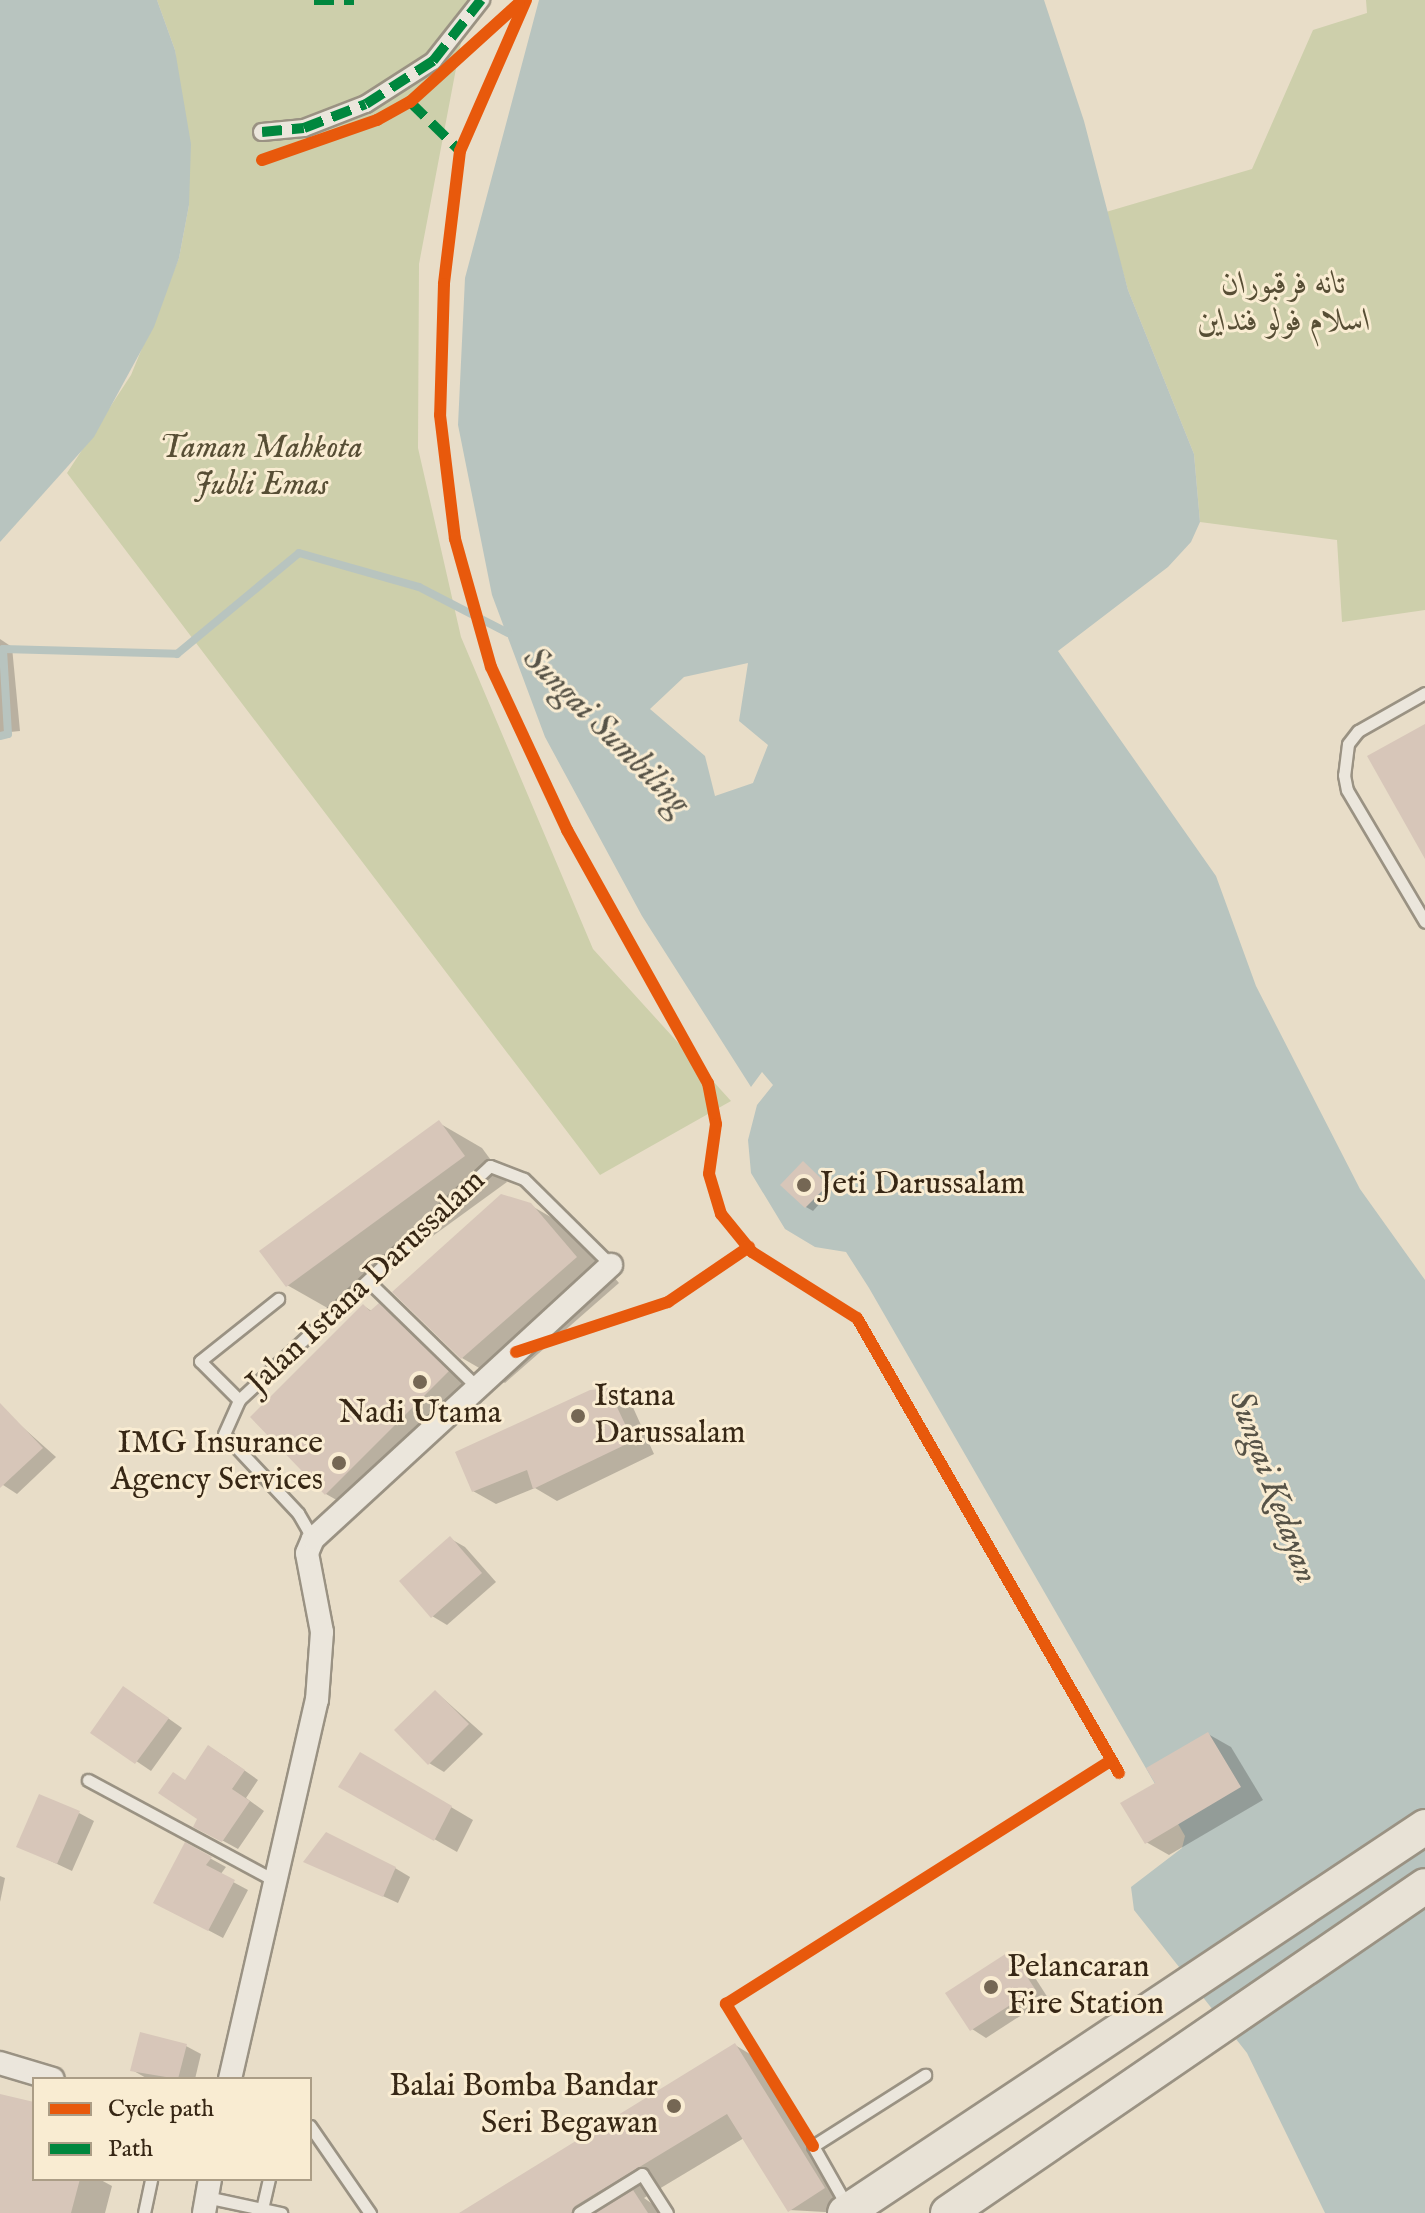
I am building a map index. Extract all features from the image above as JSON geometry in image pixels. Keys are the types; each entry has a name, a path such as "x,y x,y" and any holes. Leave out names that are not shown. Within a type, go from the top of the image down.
{"main road":[{"path":"849,2212 1425,1827"},
{"path":"948,2213 1212,2029 1425,1886"},
{"path":"970,2213 998,2178"}],"street":[{"path":"262,132 304,128 366,104 433,61 481,0"},
{"name":"Jalan Istana Darussalam","path":"313,1539 611,1265"},
{"path":"230,2077 322,1665 322,1632 307,1553 313,1539"},
{"path":"0,2063 46,2077"}],"lane":[{"path":"1425,693 1358,731 1344,758 1347,790 1425,922"},
{"name":"Jalan Istana Darussalam","path":"313,1539 298,1513 224,1434 239,1400 490,1166 524,1179 611,1265"},
{"path":"368,1281 478,1388"},
{"path":"239,1400 200,1361 278,1299"},
{"path":"88,1780 274,1880"},
{"path":"849,2212 813,2146 925,2075"},
{"path":"312,2129 370,2213"},
{"path":"579,2213 642,2174 667,2213"},
{"path":"144,2213 151,2181"},
{"path":"262,2209 269,2181"},
{"path":"207,2196 281,2213"}],"green space":[{"name":"Taman Mahkota Jubli Emas","path":"157,0 469,0 419,264 418,448 461,637 593,949 731,1101 600,1175 67,473 131,375 179,258 189,205 175,50"},
{"name":"تانه فرقبوران اسلام فولو فنداين","path":"1366,0 1425,0 1425,610 1342,622 1337,540 1200,522 1194,454 1128,290 1106,212 1252,169 1313,30 1367,13"}],"water":[{"path":"0,0 157,0 175,50 191,144 189,205 179,258 154,327 94,437 0,542"},
{"name":"Sungai Kedayan","path":"539,0 1044,0 1084,121 1128,290 1194,454 1200,522 1191,542 1168,567 1058,651 1216,876 1256,986 1360,1189 1425,1280 1425,2213 1325,2213 1247,2053 1134,1910 1131,1887 1182,1848 1185,1836 846,1252 815,1247 785,1229 751,1173 748,1140 757,1105 773,1085 762,1072 751,1087 642,916 545,737 492,595 458,425 465,278","holes":["748,663 739,721 768,745 753,783 715,796 705,756 650,709 684,677"]}],"building":[{"path":"1425,724 1425,859 1367,756"},
{"path":"439,1120 465,1156 286,1287 259,1251"},
{"name":"Jeti Darussalam","path":"803,1161 828,1185 805,1208 780,1185"},
{"path":"501,1194 531,1203 577,1257 461,1359 392,1292"},
{"path":"379,1303 449,1371 325,1495 250,1417 363,1304 370,1311"},
{"name":"Istana Darussalam","path":"608,1388 633,1441 533,1489 527,1470 472,1492 455,1452 590,1390"},
{"path":"0,1403 43,1448 0,1488"},
{"path":"450,1536 482,1573 431,1618 399,1581"},
{"path":"123,1686 169,1718 135,1764 90,1733"},
{"path":"435,1690 469,1724 428,1765 394,1730"},
{"path":"1208,1732 1241,1787 1145,1844 1120,1803 1155,1783 1146,1768"},
{"path":"208,1745 245,1770 232,1789 250,1801 222,1842 193,1827 197,1819 158,1793 173,1772 185,1780"},
{"path":"360,1752 452,1806 434,1841 338,1787"},
{"path":"39,1794 80,1811 57,1864 16,1847"},
{"path":"326,1832 396,1867 383,1897 303,1862"},
{"path":"185,1842 212,1857 206,1865 235,1880 208,1931 153,1903"},
{"path":"1010,1951 1035,1989 970,2031 945,1993"},
{"path":"140,2032 187,2044 179,2077 130,2071"},
{"path":"735,2043 825,2188 788,2212 727,2114 575,2206 571,2213 459,2213"},
{"path":"0,2094 32,2102 32,2181 79,2181 71,2213 0,2213"},
{"path":"633,2190 648,2213 595,2213"}],"waterway":[{"name":"Sungai Sumbiling","path":"0,736 8,734 3,649 177,654 299,553 419,587 508,633"}],"marked path":[{"path":"314,0 354,0"},
{"path":"262,132 304,128 366,104 433,61 481,0"},
{"path":"410,102 460,151"}],"cycle path":[{"path":"526,0 460,151 444,284 440,415 455,539 491,667 567,830 708,1083 716,1124 709,1174 721,1214 752,1252 857,1318 1119,1773"},
{"path":"262,160 377,120 410,102 519,3"},
{"path":"516,1352 668,1302 749,1247"},
{"path":"813,2146 726,2004 1109,1762"}],"place":[{"name":"Jeti Darussalam","path":"804,1185"},
{"name":"Nadi Utama","path":"420,1382"},
{"name":"Istana Darussalam","path":"578,1416"},
{"name":"IMG Insurance Agency Services","path":"339,1463"},
{"name":"Pelancaran Fire Station","path":"991,1987"},
{"name":"Balai Bomba Bandar Seri Begawan","path":"674,2106"}]}
